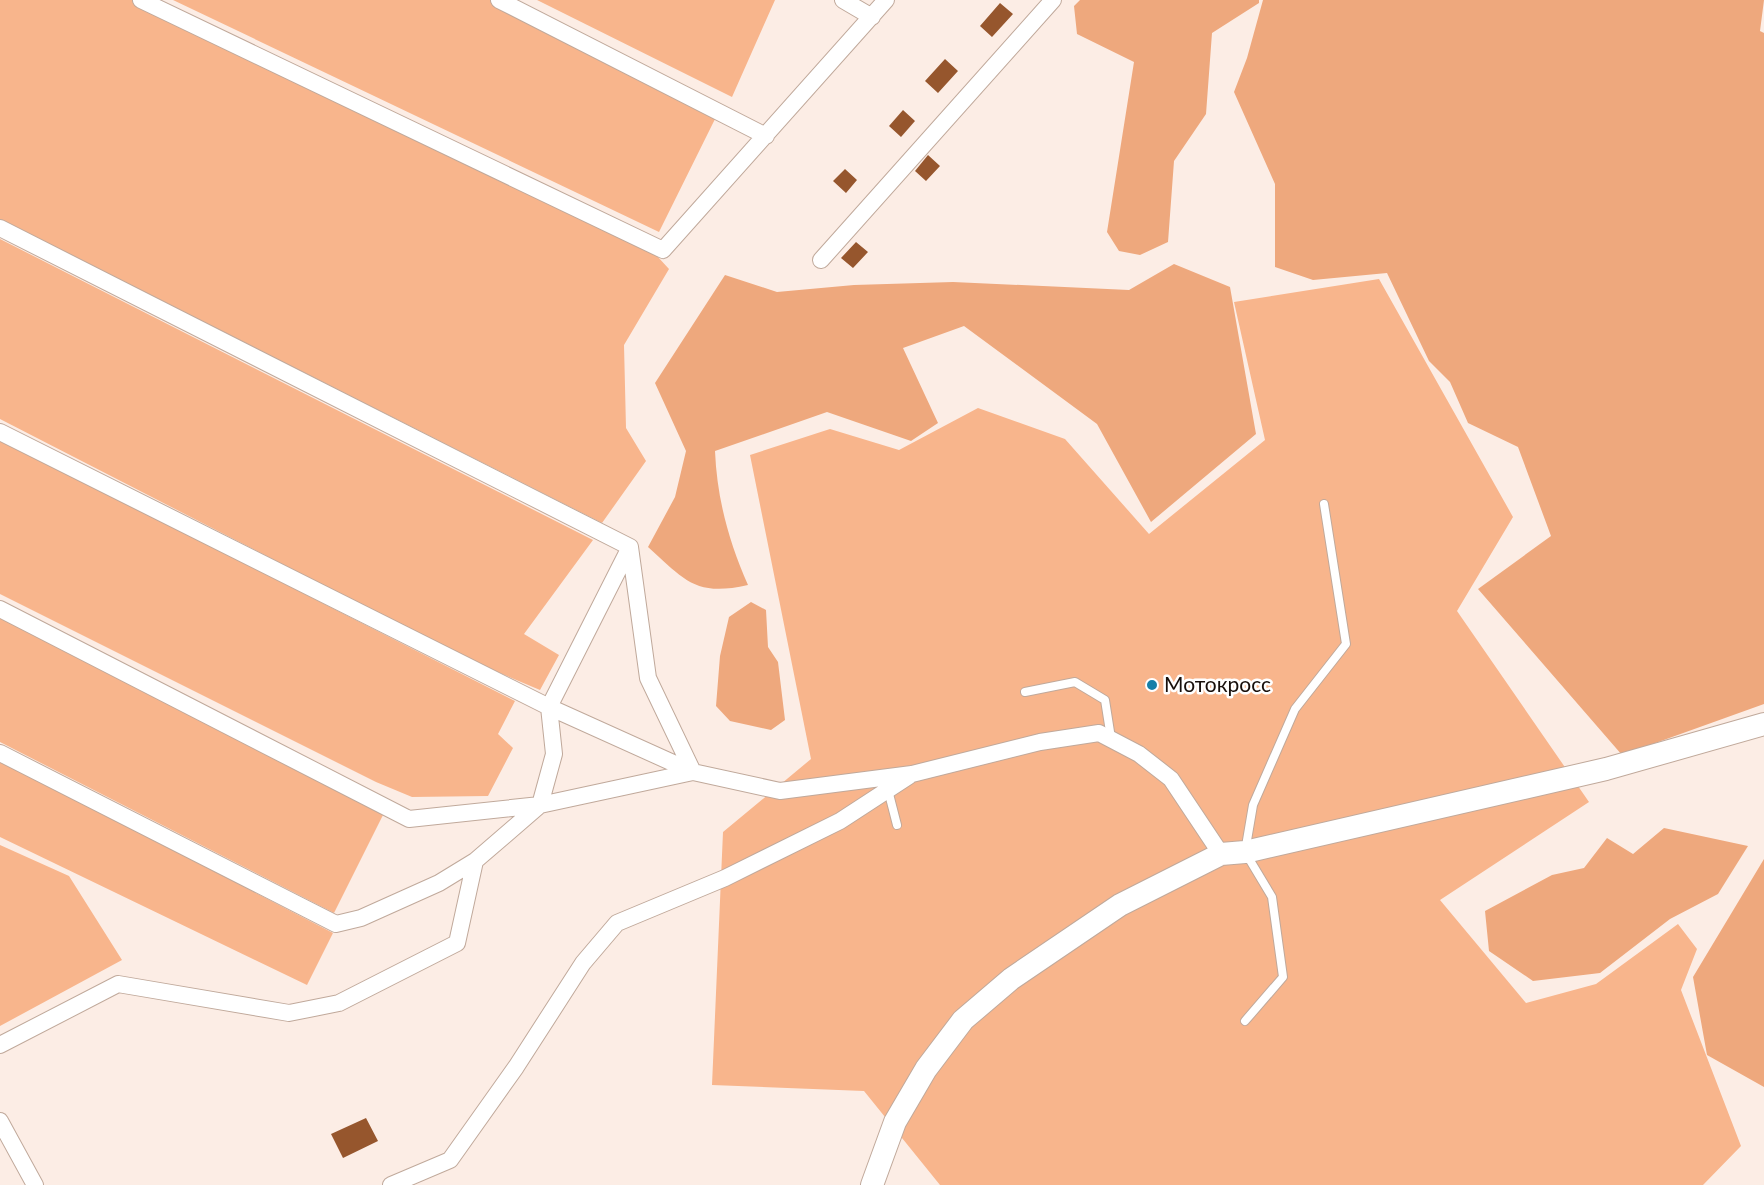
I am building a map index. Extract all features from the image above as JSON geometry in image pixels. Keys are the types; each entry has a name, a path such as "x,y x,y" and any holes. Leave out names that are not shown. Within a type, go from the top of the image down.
{"street":[{"path":"141,0 663,250 886,0"},
{"path":"499,0 766,136"},
{"path":"843,0 872,17"},
{"path":"821,260 1053,0"},
{"path":"0,228 630,547"},
{"path":"0,432 549,707 693,772 780,790 912,774 1040,742 1099,733 1139,754 1171,779 1221,854"},
{"path":"0,753 336,924 361,918 429,887 475,861 540,805 554,754 549,707 630,547"},
{"path":"630,547 648,678 693,772"},
{"path":"0,609 409,819 540,805 693,772"},
{"path":"872,1185 895,1122 926,1069 963,1020 1011,979 1120,905 1221,854 1245,852 1606,769 1764,723"},
{"path":"391,1185 450,1160 516,1067 583,963 617,923 725,878 840,821 912,774"},
{"path":"0,1045 118,984 289,1013 339,1003 456,943 475,861"},
{"path":"0,1121 35,1185"}],"lane":[{"path":"1245,1021 1283,977 1272,897 1245,852 1253,805 1295,709 1346,644 1324,504"},
{"path":"1025,692 1075,682 1106,700 1111,739"},
{"path":"888,790 897,825"}],"shaded area":[{"path":"0,0 138,0 657,256 669,269 624,345 626,428 646,461 602,523 0,219"},
{"path":"173,0 495,0 718,113 659,232"},
{"path":"537,0 775,0 732,97"},
{"path":"1080,0 1259,0 1259,3 1212,33 1206,114 1174,161 1168,242 1140,255 1119,251 1107,232 1134,62 1077,34 1074,6"},
{"path":"1263,0 1764,0 1760,31 1764,33 1764,704 1622,755 1478,589 1551,536 1518,447 1468,423 1450,382 1429,361 1387,273 1313,280 1275,267 1275,184 1234,92 1247,58"},
{"path":"0,239 593,540 524,634 559,655 540,690 467,659 0,419"},
{"path":"1174,264 1230,287 1256,434 1151,522 1097,424 964,326 903,348 938,423 911,441 827,412 715,451 718,486 725,520 748,585 715,589 692,583 672,569 648,547 675,497 686,451 655,383 725,275 777,292 854,285 953,282 1129,290"},
{"name":"Мотокросс","path":"1379,279 1513,517 1457,611 1589,802 1440,900 1526,1003 1596,984 1678,924 1697,949 1681,990 1741,1146 1703,1185 940,1185 864,1091 712,1085 723,832 811,759 750,455 830,429 899,450 978,408 1065,439 1149,534 1265,440 1234,302"},
{"path":"0,439 515,701 498,734 513,748 488,796 412,797 376,782 0,594"},
{"path":"751,602 766,610 768,647 778,662 785,720 771,730 730,721 716,706 720,656 729,617"},
{"path":"0,615 384,813 334,913 0,742"},
{"path":"0,760 333,933 307,985 0,837"},
{"path":"1664,828 1748,846 1718,894 1670,919 1600,973 1533,981 1489,951 1485,911 1552,875 1584,868 1607,838 1633,854"},
{"path":"0,845 69,876 122,960 0,1026"},
{"path":"1764,859 1764,1087 1707,1055 1693,977"}],"building":[{"path":"1000,3 1013,14 992,37 980,26"},
{"path":"945,59 958,71 938,93 925,81"},
{"path":"903,110 915,121 901,137 889,126"},
{"path":"928,155 940,166 926,181 915,171"},
{"path":"845,169 857,180 846,193 833,181"},
{"path":"856,242 868,252 853,268 841,258"},
{"path":"366,1118 378,1141 343,1158 331,1134"}],"place":[{"name":"Мотокросс","path":"1152,685"}]}
